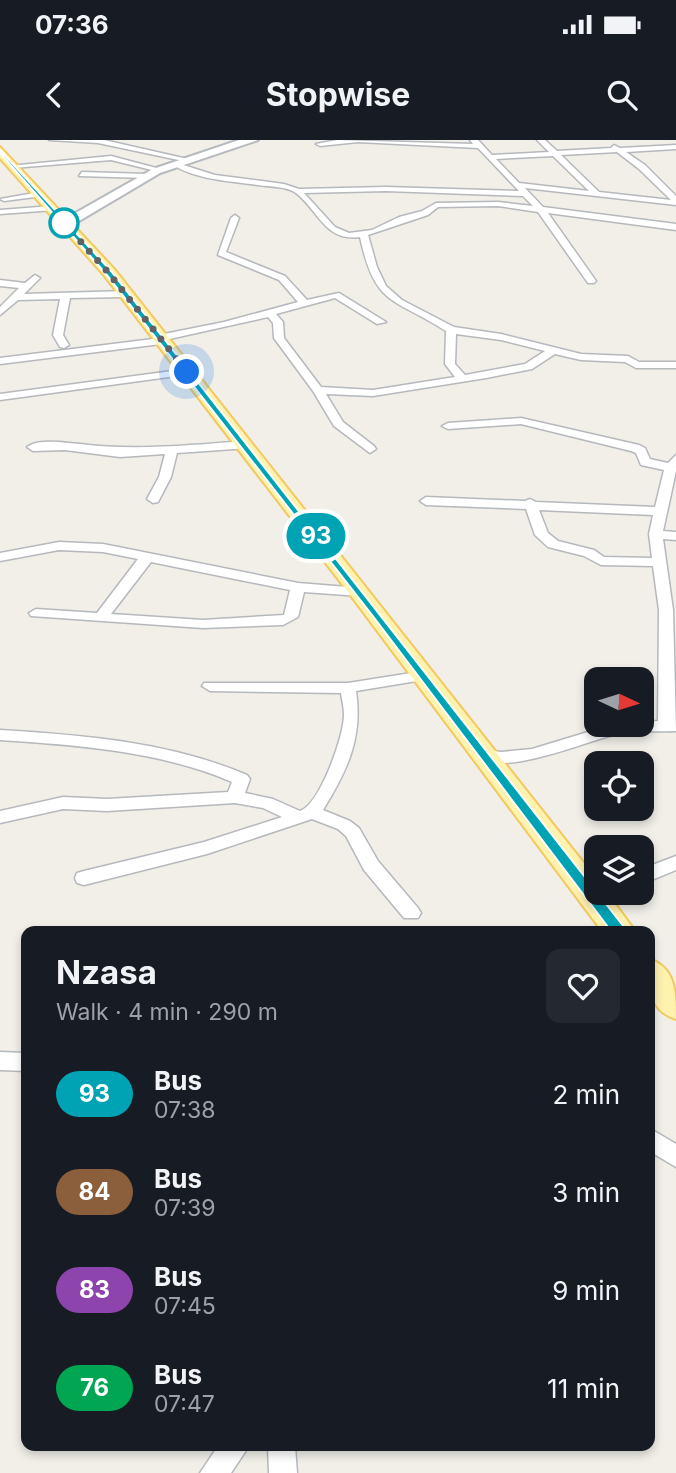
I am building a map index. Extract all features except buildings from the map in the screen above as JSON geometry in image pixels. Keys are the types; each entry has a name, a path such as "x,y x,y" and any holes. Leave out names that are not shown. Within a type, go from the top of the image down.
{"main road":[{"path":"58,216 83,215 160,170 253,140"},
{"path":"5,159 40,194 126,294 584,878"},
{"path":"604,905 616,926"},
{"path":"655,979 676,1006"}],"street":[{"path":"53,140 98,141 182,163 214,177 284,186 298,191 386,189 523,194"},
{"path":"320,144 358,140 476,143 518,185 591,281"},
{"path":"541,140 597,194"},
{"path":"606,140 642,167 676,202"},
{"path":"86,159 98,141"},
{"path":"489,157 676,147"},
{"path":"5,159 126,160 160,170"},
{"path":"82,174 147,176"},
{"path":"518,185 676,202"},
{"path":"298,191 338,233 364,235 402,219 425,214 436,205 498,204 676,227"},
{"path":"416,192 423,194 436,205"},
{"path":"4,199 40,194"},
{"path":"0,212 58,216"},
{"path":"235,218 221,253 282,278 304,303"},
{"path":"364,235 377,280 391,298 438,320 450,330 501,337 581,356 628,359 636,365 676,365"},
{"path":"0,312 36,278"},
{"path":"0,283 27,286"},
{"path":"16,297 126,294"},
{"path":"0,361 160,340 336,295 354,303 381,322"},
{"path":"64,345 58,335 65,297"},
{"path":"378,300 391,298"},
{"path":"354,303 366,301"},
{"path":"269,312 278,322 279,338 318,390 338,424 370,449"},
{"path":"450,330 450,364 462,379"},
{"path":"318,390 373,393 462,379 528,368 554,351"},
{"path":"0,397 187,372"},
{"path":"448,426 477,422 535,423 583,438 635,448 641,451 645,462 674,464 658,511 656,534 671,610 671,726 612,730 584,740 504,759 485,754"},
{"path":"33,447 65,446 120,453 171,452 245,445"},
{"path":"153,499 165,477 171,452"},
{"path":"426,501 530,503 658,511"},
{"path":"530,503 542,535 553,544 589,554 601,561 660,562"},
{"path":"656,534 676,536"},
{"path":"0,557 58,546 103,548 298,587 360,592"},
{"path":"100,618 147,556"},
{"path":"36,613 203,624 283,621 291,617 298,587"},
{"path":"210,686 348,688 424,676"},
{"path":"84,878 207,848 306,815 333,780 349,737 352,716 348,688"},
{"path":"0,735 85,740 211,766 241,779 235,797"},
{"path":"0,817 63,803 107,805 235,797 267,803 344,825 353,832 371,865 411,913"},
{"path":"654,872 676,863"},
{"path":"0,1061 21,1062"},
{"path":"655,1142 676,1157"},
{"path":"214,1473 231,1451"},
{"path":"282,1451 283,1473"}],"bus line":[{"name":"93","path":"0,151 76,234 126,294 376,613 615,926"}],"route":[{"path":"64,223 108,272 187,372"}]}
